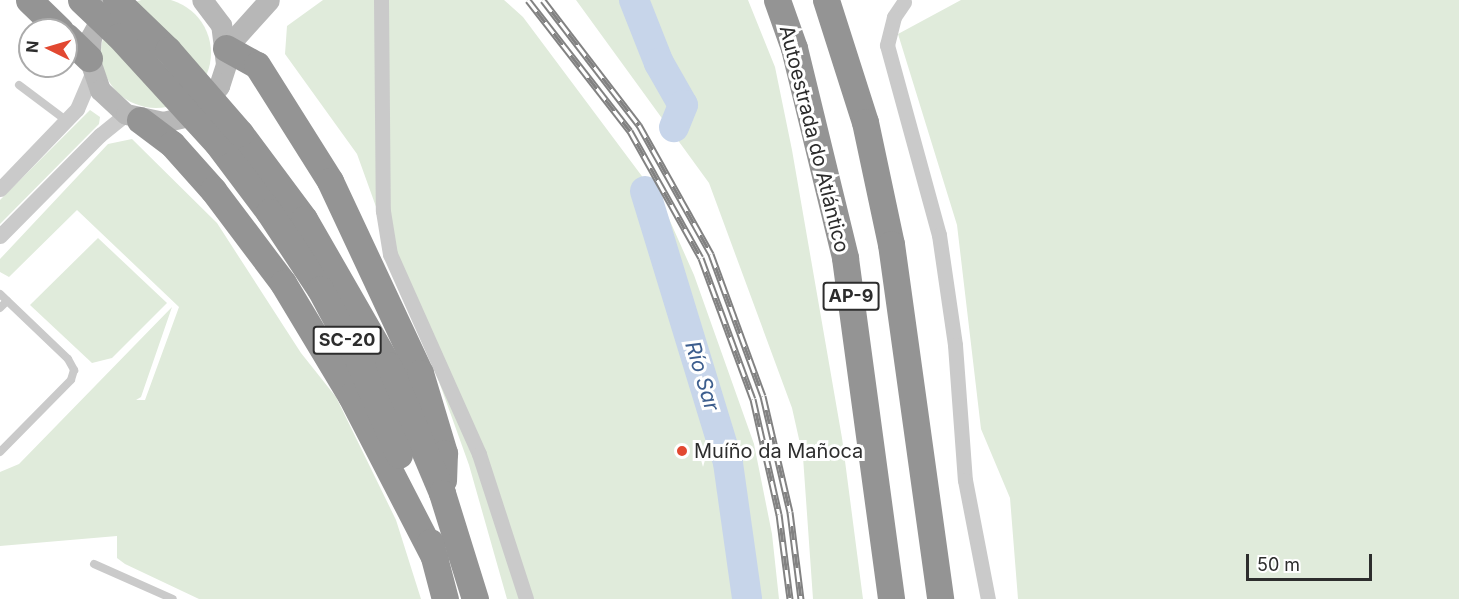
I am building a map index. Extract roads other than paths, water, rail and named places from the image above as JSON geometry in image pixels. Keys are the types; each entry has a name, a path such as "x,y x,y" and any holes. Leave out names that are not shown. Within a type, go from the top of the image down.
{"highway":[{"path":"29,0 48,18"},
{"name":"SC-20","path":"81,0 229,138 304,219 346,286 388,364 442,493 475,599"},
{"name":"SC-20","path":"115,0 168,50 229,138 314,280 359,362 391,433 435,559 445,599"},
{"name":"Autoestrada do Atlántico","path":"777,0 794,48 845,258 891,599"},
{"name":"AP-9","path":"826,0 865,122 891,244 940,599"},
{"path":"226,48 257,64 335,191 420,373 444,453 442,493"},
{"path":"78,50 91,65"},
{"path":"133,117 172,144 213,190 283,282 351,396 435,559"}],"street":[{"path":"0,189 67,121 87,90 99,18 115,0"},
{"path":"91,65 111,104 133,117 163,122 185,117 205,104 219,86 226,64 226,48 221,25 202,0"},
{"path":"226,48 269,0"},
{"path":"381,0 383,211 390,254 479,454 526,599"},
{"path":"904,2 894,17 887,45 939,235 955,345 965,480 988,599"},
{"path":"0,236 100,135 133,117"}],"lane":[{"path":"19,85 67,121"},
{"path":"0,294 68,359 74,370 71,380 0,452"},
{"path":"0,308 7,301"},
{"path":"94,564 173,599"}],"waterway":[{"name":"Río Sar","path":"634,0 659,63 683,105 674,127"},
{"name":"Río Sar","path":"645,191 728,463 747,599"}],"railway":[{"path":"528,0 630,131 701,258 753,399 779,514 790,599"},
{"path":"543,0 639,125 711,254 763,396 790,512 801,599"}],"place":[{"name":"Muíño da Mañoca","path":"682,451"}]}
